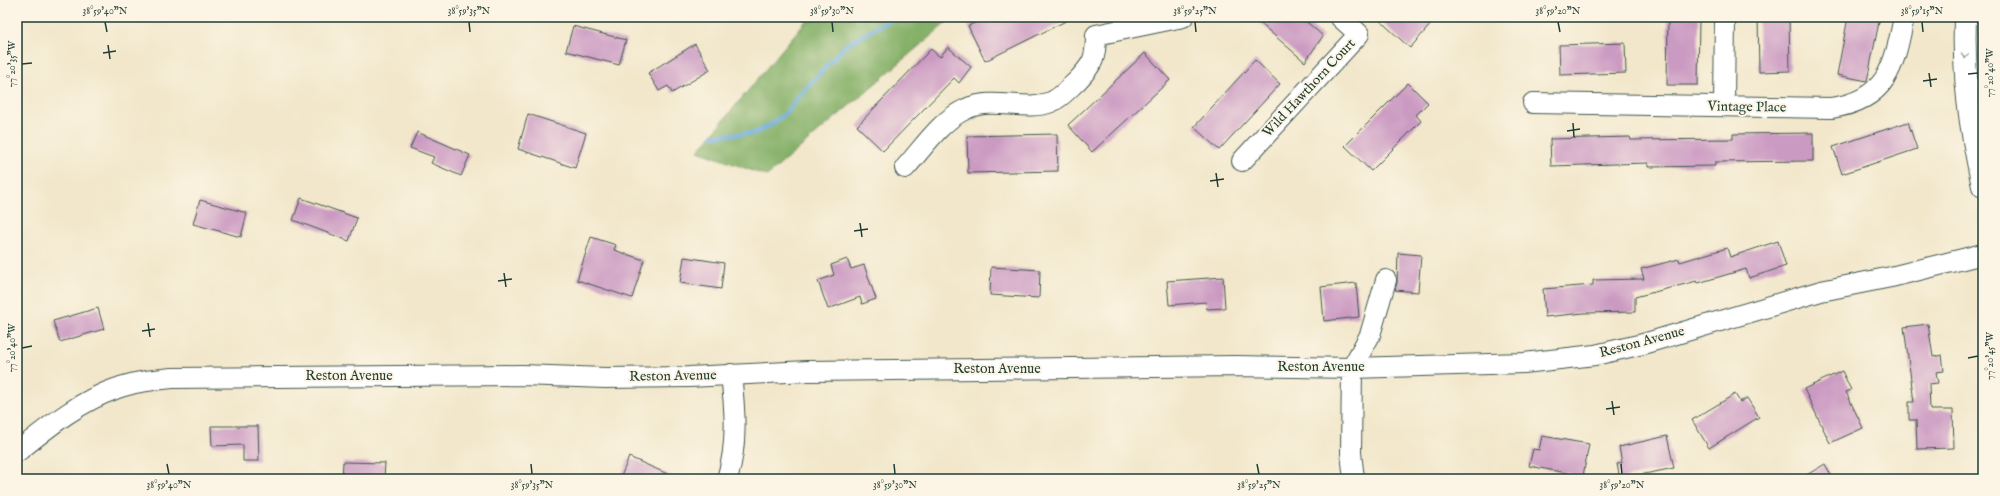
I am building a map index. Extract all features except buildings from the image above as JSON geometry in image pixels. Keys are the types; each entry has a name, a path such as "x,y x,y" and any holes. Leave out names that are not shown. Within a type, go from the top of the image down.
{"main road":[{"path":"1965,17 1966,89 1983,186"}],"street":[{"path":"905,168 952,116 968,108 983,104 1038,104 1051,102 1061,96 1090,67 1096,54 1096,35 1183,17"},
{"name":"Wild Hawthorn Court","path":"1242,161 1359,34 1340,17"},
{"path":"1724,106 1725,17"},
{"name":"Vintage Place","path":"1533,103 1831,108 1859,102 1871,95 1882,85 1890,72 1896,57 1904,17"},
{"name":"Reston Avenue","path":"17,452 57,420 88,401 114,389 142,381 172,378 522,375 606,378 816,371 1236,366 1352,368 1524,364 1595,355 1643,344 1820,291 1891,277 1983,254"},
{"path":"1354,479 1351,453 1352,368 1370,335 1386,280"},
{"path":"727,479 735,441 735,410 731,374"}],"green space":[{"path":"809,17 953,17 767,176 698,151"}],"waterway":[{"path":"712,136 755,133 769,126 786,113 797,98 846,45 895,17"}]}
